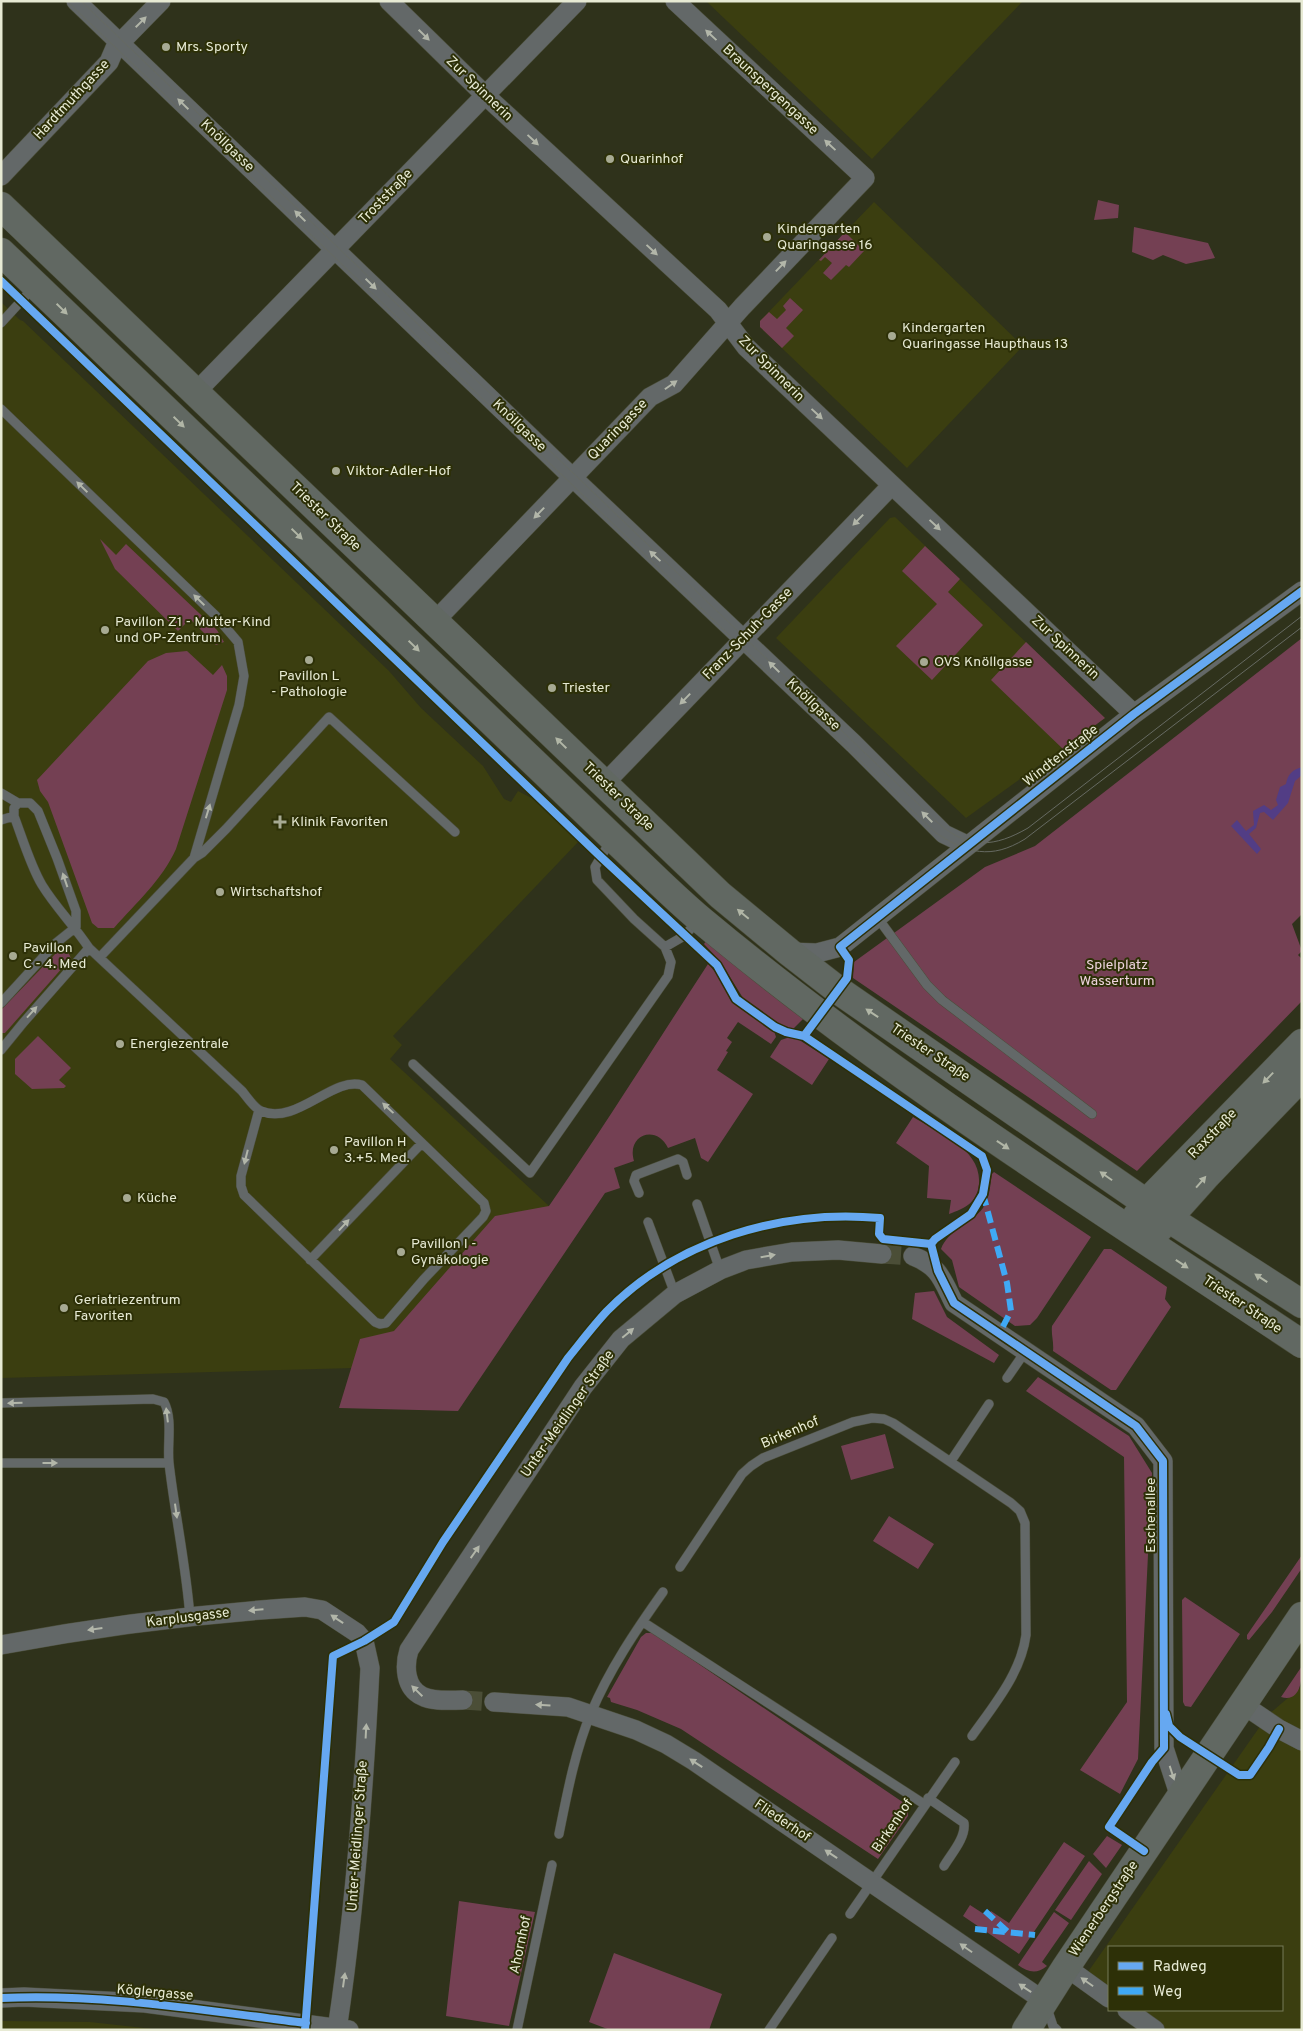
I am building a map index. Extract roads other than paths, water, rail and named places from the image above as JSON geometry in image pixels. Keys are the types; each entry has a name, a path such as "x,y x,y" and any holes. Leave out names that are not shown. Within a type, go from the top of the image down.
{"main road":[{"name":"Triester Straße","path":"1,206 720,895 838,990 1157,1211 1302,1304"},
{"name":"Triester Straße","path":"1,252 700,919 828,1020 963,1118 1302,1344"},
{"name":"Raxstraße","path":"1138,1235 1302,1043"},
{"name":"Raxstraße","path":"1157,1211 1207,1174 1302,1076"},
{"name":"Wienerbergstraße","path":"1026,2030 1066,1967 1302,1616"}],"street":[{"name":"Knöllgasse","path":"76,1 572,477 854,744 944,834 966,845"},
{"name":"Hardtmuthgasse","path":"1,176 109,62 120,43 161,1"},
{"name":"Zur Spinnerin","path":"389,1 484,95 718,310 746,347 1134,714"},
{"name":"Troststraße","path":"195,393 577,1"},
{"name":"Braunspergengasse","path":"675,1 865,178"},
{"name":"Quaringasse","path":"434,622 650,397 674,384 728,323 865,178"},
{"name":"Franz-Schuh-Gasse","path":"604,784 892,485"},
{"name":"Windtenstraße","path":"789,952 817,953 840,947 966,845 1134,714 1302,591"},
{"name":"Unter-Meidlinger Straße","path":"462,1700 423,1697 414,1690 406,1670 407,1658 413,1642 485,1538 583,1387 621,1339 675,1294 720,1270 746,1260 792,1252 838,1250 882,1254"},
{"name":"Eschenallee","path":"913,1256 926,1261 938,1271 954,1303 1136,1426 1163,1461 1164,1748 1180,1797"},
{"name":"Karplusgasse","path":"1,1645 58,1634 190,1617 304,1606 322,1610 356,1633 364,1641"},
{"name":"Unter-Meidlinger Straße","path":"341,2029 360,1841 370,1668 364,1641"},
{"name":"Fliederhof","path":"494,1702 568,1707 636,1730 666,1744 1044,2001"},
{"path":"1242,1704 1302,1742"},
{"path":"1066,1967 1108,1997"},
{"name":"Köglergasse","path":"1,1998 24,1997 145,2003 341,2029"},
{"path":"1128,2011 1156,2030"}],"lane":[{"path":"1,323 36,285"},
{"path":"1,409 215,615 238,642 244,676 239,705 194,858"},
{"path":"100,957 194,858 202,853 226,829 329,717 455,832"},
{"path":"1,793 18,803 30,803 38,812 76,911 76,927"},
{"path":"18,803 14,808 14,816 40,883 60,911 76,927 89,948 242,1091 259,1110 276,1114 291,1111 348,1084 358,1084 366,1088 484,1203 486,1211 483,1217 424,1279 394,1316 386,1323 374,1322 244,1195 241,1186 241,1176 259,1110"},
{"path":"1,820 14,816"},
{"path":"413,1064 530,1173 668,976 671,962 665,947 634,919 596,880 595,867 613,838"},
{"path":"877,917 927,984 942,1000 1092,1114"},
{"path":"665,947 684,936 700,919"},
{"path":"1,1003 56,943 76,927"},
{"path":"2,1048 89,948"},
{"path":"310,1260 422,1143"},
{"path":"639,1194 634,1181 636,1175 678,1159 683,1162 687,1175"},
{"path":"697,1204 720,1270"},
{"path":"648,1222 675,1294"},
{"path":"1007,1378 1025,1352"},
{"path":"1,1403 158,1399 164,1402 167,1409 169,1463 187,1581 190,1617"},
{"path":"951,1461 989,1404"},
{"name":"Birkenhof","path":"680,1567 742,1474 751,1466 763,1458 862,1419 884,1419 893,1423 1011,1503 1020,1511 1025,1523 1026,1635 1024,1650 1017,1669 972,1736"},
{"path":"1,1463 169,1463"},
{"path":"559,1834 570,1784 590,1714 614,1668 663,1592"},
{"path":"643,1622 926,1801 964,1823 965,1829 962,1836 944,1866"},
{"name":"Birkenhof","path":"871,1882 955,1762"},
{"name":"Ahornhof","path":"517,2030 552,1865"},
{"path":"850,1914 871,1882"},
{"path":"770,2030 832,1938"},
{"path":"1044,2001 1053,2026 1058,2030"}],"tunnel":[{"path":"882,1254 913,1256"},
{"path":"463,1700 494,1702"}],"tram line":[{"path":"67,1 936,833 947,840 969,849 990,852 1013,846 1025,839 1302,627"},
{"path":"81,1 938,823 960,838 982,843 993,842 1028,828 1302,616"}],"place":[{"name":"Mrs. Sporty","path":"166,47"},
{"name":"Quarinhof","path":"610,159"},
{"name":"Kindergarten Quaringasse 16","path":"767,237"},
{"name":"Kindergarten Quaringasse Haupthaus 13","path":"892,336"},
{"name":"Viktor-Adler-Hof","path":"336,471"},
{"name":"Pavillon Z1 - Mutter-Kind und OP-Zentrum","path":"105,630"},
{"name":"Pavillon L - Pathologie","path":"309,660"},
{"name":"OVS Knöllgasse","path":"924,662"},
{"name":"Triester","path":"552,688"},
{"name":"Klinik Favoriten","path":"280,822"},
{"name":"Wirtschaftshof","path":"220,892"},
{"name":"Pavillon C - 4. Med","path":"13,956"},
{"name":"Energiezentrale","path":"120,1044"},
{"name":"Pavillon H 3.+5. Med.","path":"334,1150"},
{"name":"Küche","path":"127,1198"},
{"name":"Pavillon I - Gynäkologie","path":"401,1252"},
{"name":"Geriatriezentrum Favoriten","path":"64,1308"}],"park label":[{"name":"Spielplatz Wasserturm","path":"1117,974"}]}
